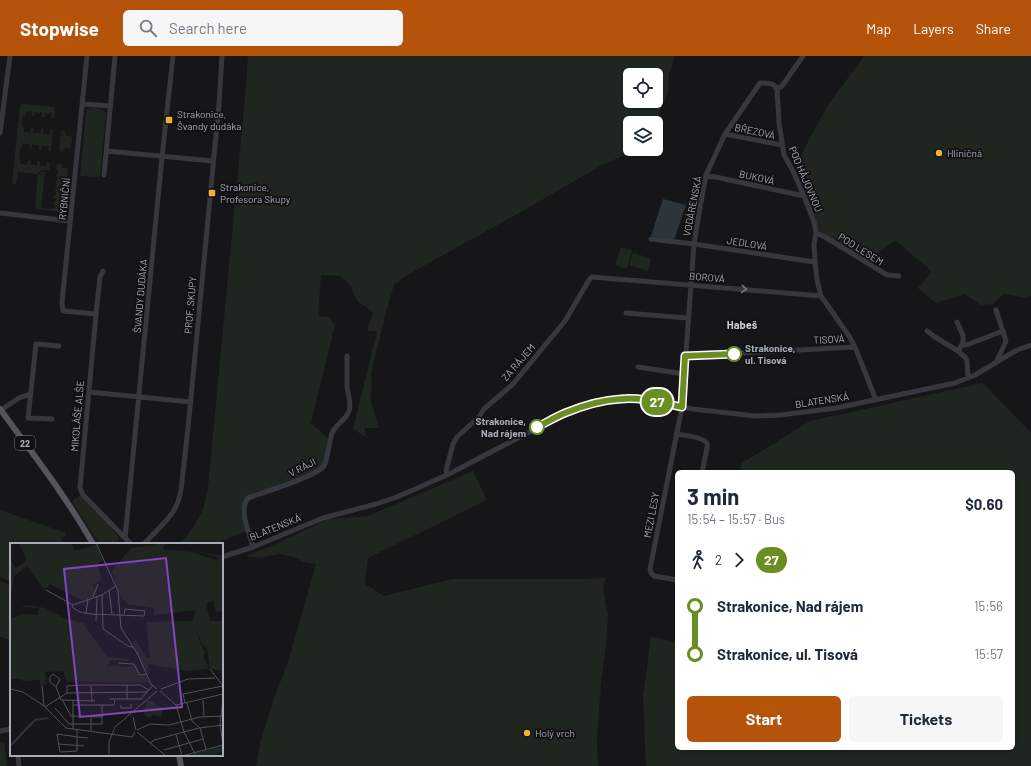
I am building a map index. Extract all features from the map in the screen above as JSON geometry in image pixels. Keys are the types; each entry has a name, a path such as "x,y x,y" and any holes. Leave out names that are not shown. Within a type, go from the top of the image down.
{"main road":[{"name":"22","path":"0,409 70,506 92,543"},
{"path":"179,756 181,766"}],"street":[{"path":"0,133 10,56"},
{"name":"RYBNIČNÍ","path":"87,56 62,302 63,311 96,314"},
{"path":"104,175 115,56"},
{"name":"ŠVANDY DUDÁKA","path":"125,538 173,56"},
{"name":"PROF. SKUPY","path":"145,543 173,512 178,502 181,490 219,104 222,56"},
{"path":"777,89 782,86 803,56"},
{"name":"VODÁRENSKÁ","path":"682,407 694,244 706,175 725,134 760,83 768,82 775,85 777,89"},
{"name":"POD HÁJOVNOU","path":"777,89 779,123 784,155 793,171 814,222 816,233 814,244 815,262 821,296 855,347 876,400"},
{"path":"82,104 111,106"},
{"name":"BŘEZOVÁ","path":"725,134 782,145"},
{"path":"106,151 213,161"},
{"name":"BUKOVÁ","path":"706,175 804,196"},
{"path":"0,214 70,221"},
{"name":"POD LESEM","path":"816,233 826,237 888,275 899,276"},
{"name":"JEDLOVÁ","path":"651,239 815,262"},
{"name":"MIKOLÁŠE ALŠE","path":"103,271 100,277 96,314 80,488 83,494 130,543"},
{"name":"BOROVÁ","path":"592,278 821,296"},
{"name":"ZA RÁJEM","path":"447,475 447,464 453,444 457,437 479,417 484,409 513,384 565,321 589,280 592,278"},
{"path":"996,310 1006,341 996,363"},
{"path":"626,313 688,318"},
{"path":"957,322 964,338 963,344 958,352"},
{"path":"928,331 965,357 968,378"},
{"path":"963,344 969,344 1003,331"},
{"path":"52,419 28,418 30,394 36,344 59,346"},
{"name":"BLATENSKÁ","path":"223,557 253,547 323,518 398,497 447,475 564,414 584,406 622,398 643,400 693,409 755,416 836,408 921,389 942,386 968,378 1017,350 1031,345"},
{"name":"TISOVÁ","path":"685,356 855,347"},
{"name":"V RÁJI","path":"253,547 246,523 244,510 245,501 248,498 309,476 324,465 334,430 347,416 350,410 347,387 347,356"},
{"path":"638,366 684,374"},
{"path":"89,392 190,402"},
{"path":"0,409 30,394"},
{"name":"MEZI LESY","path":"675,580 654,576 650,569 682,407"},
{"path":"676,434 702,439 706,442 707,448 702,470"},
{"path":"0,731 10,729"},
{"path":"18,756 19,766"}],"shaded area":[{"path":"248,56 675,56 669,74 668,92 663,104 663,68 623,68 623,108 661,108 658,116 623,116 623,156 602,165 409,274 394,285 371,374 372,386 370,398 379,428 364,428 367,438 353,429 377,331 367,331 373,312 357,301 351,286 341,276 321,275 318,316 329,317 335,325 311,423 328,438 323,467 247,498 246,531 222,541 223,543 181,543 191,531 205,504 208,487"},
{"path":"864,56 1031,56 1031,296 1026,298 1003,294 993,304 980,305 965,294 936,303 918,288 932,272 895,240 866,263 817,232 807,195 796,164 828,105"},
{"path":"20,105 54,107 55,112 54,118 51,118 52,113 45,113 45,117 42,117 42,112 36,112 35,116 32,116 32,111 26,111 25,116 23,116 22,127 24,127 24,132 30,133 31,128 34,128 33,133 40,134 41,129 44,129 43,134 50,135 50,130 53,130 51,151 48,150 49,146 42,145 41,150 39,149 39,145 32,144 32,149 29,148 29,144 23,143 22,148 20,148 20,164 27,165 28,160 31,161 30,165 37,166 37,161 40,162 40,166 46,167 47,162 50,163 49,170 42,170 37,174 18,172 16,184 12,183"},
{"path":"87,109 101,109 106,113 100,177 80,176 86,113"},
{"path":"61,131 65,131 65,136 72,137 71,148 64,147 63,152 59,151"},
{"path":"57,163 62,164 62,168 68,169 64,210 62,212 35,209 38,175 41,172 45,172 41,208 54,209 55,205 53,204 56,198 54,198 56,195 55,189 57,189 57,184 55,184 58,177 56,177 56,175 58,175"},
{"path":"663,199 686,205 674,240 651,236"},
{"path":"621,247 632,251 627,269 615,265"},
{"path":"633,253 651,258 648,271 629,265"},
{"path":"983,383 1031,433 1031,766 646,766 643,697 651,636 675,642 675,750 1015,750 1015,470 740,470 742,463 810,421"},
{"path":"473,471 487,500 368,558 365,584 384,596 452,579 606,578 603,588 608,617 597,740 598,766 256,766 261,740 274,698 288,662 316,564 304,562 294,557 279,554 260,558 246,556 278,543 328,519 368,516"},
{"path":"80,495 111,526 110,527 118,536 119,541 116,543 98,543 72,501"},
{"path":"0,510 66,533 64,538 60,537 63,543 10,543 10,581 0,577"},
{"path":"0,581 10,585 10,640 0,637"},
{"path":"0,742 4,742 7,766 0,766"}],"bus line":[{"name":"27","path":"537,427 584,406 622,398 682,407 685,356 734,354"}],"place":[{"name":"Strakonice, Švandy dudáka","path":"169,120"},
{"name":"Hliničná","path":"939,153"},
{"name":"Strakonice, Profesora Skupy","path":"212,193"},
{"name":"Strakonice, ul. Tisová","path":"734,354"},
{"name":"Strakonice, Nad rájem","path":"537,427"},
{"name":"Holý vrch","path":"527,733"}],"district":[{"name":"Habeš","path":"742,324"}]}
